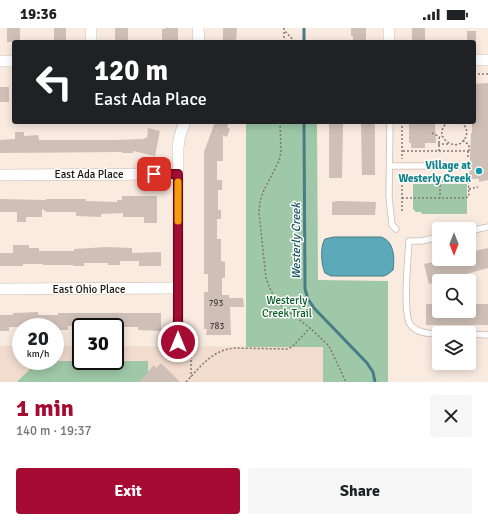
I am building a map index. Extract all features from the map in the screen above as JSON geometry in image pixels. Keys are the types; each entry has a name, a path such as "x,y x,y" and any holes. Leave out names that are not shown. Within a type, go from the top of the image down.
{"street":[{"path":"91,28 91,40"},
{"path":"198,28 198,40"},
{"path":"389,28 389,40"},
{"path":"476,60 488,60"},
{"path":"0,61 12,61"},
{"path":"178,342 178,147 180,135 184,124"},
{"name":"East Ada Place","path":"0,175 178,174"},
{"name":"East Ohio Place","path":"0,289 178,288"}],"lane":[{"path":"390,124 389,197 392,225 396,229"},
{"path":"390,166 465,166"},
{"path":"476,229 488,227"},
{"path":"432,239 421,241 409,241 406,304 409,322 418,331 432,334"},
{"path":"476,334 488,334"}],"path":[{"path":"284,29 284,40"},
{"path":"284,29 293,40"},
{"path":"476,74 488,74"},
{"path":"280,124 281,152 279,161 260,201 259,213 266,278 271,291 278,302 310,328 329,346 346,382"},
{"path":"402,124 402,151 469,152 469,145 464,140"},
{"path":"446,124 443,128 442,136 449,144"},
{"path":"438,144 457,144 464,140 466,128 464,124"},
{"path":"432,133 440,137"},
{"path":"439,151 438,144 440,137 442,136"},
{"path":"402,198 466,198 469,196 469,181 402,181 402,198 402,211"},
{"path":"440,181 440,198"},
{"path":"469,189 478,188"},
{"path":"186,382 211,356 218,352 234,348 287,349 292,347 310,328"},
{"path":"191,340 191,377"}],"shaded area":[{"path":"0,346 12,346 12,370 64,370 64,346 72,346 72,370 124,370 124,346 323,347 323,382 0,382"}],"green space":[{"name":"Westerly Creek Trail","path":"246,124 317,124 318,280 388,281 388,382 323,382 323,347 246,347"},
{"path":"413,184 467,184 467,214 422,214 421,212 416,212 413,209"},
{"path":"64,361 72,361 72,370 124,370 124,361 148,361 148,370 158,382 17,382 29,370 64,370"}],"water":[{"path":"334,237 381,237 389,242 394,255 393,270 388,274 384,276 331,276 325,273 322,246 325,239"}],"building":[{"path":"7,28 20,28 20,40 12,40 12,42 7,42"},
{"path":"54,28 66,28 66,40 54,40"},
{"path":"115,28 128,28 128,40 115,40"},
{"path":"178,28 178,40 162,40 162,29"},
{"path":"223,28 237,28 236,40 223,40"},
{"path":"351,28 366,28 366,40 353,40 353,36 351,36"},
{"path":"412,28 425,28 425,40 412,40"},
{"path":"467,31 476,31 476,40 467,40"},
{"path":"488,83 488,180 479,182 479,179 469,179 472,124 476,124 476,84"},
{"path":"0,87 9,87 9,102 0,102"},
{"path":"214,124 228,124 227,127 230,129 227,137 223,135 223,161 217,161 217,180 222,180 222,190 218,190 218,210 221,210 221,219 217,219 217,239 221,239 221,261 225,262 225,278 222,278 222,295 229,295 229,298 243,298 244,307 230,307 231,335 206,335 207,329 204,329 204,292 208,292 208,274 204,274 204,152"},
{"path":"329,124 343,124 342,178 329,178"},
{"path":"361,124 374,124 375,175 362,175"},
{"path":"409,124 435,124 436,143 425,143 425,148 411,148 411,143 409,143"},
{"path":"148,128 160,131 155,156 133,151 133,153 0,153 0,140 15,139 15,132 24,132 24,136 38,135 39,140 115,140 147,138"},
{"path":"122,196 157,196 157,223 144,223 144,217 123,217 123,213 101,214 101,217 76,216 76,212 47,212 42,209 42,217 26,217 26,222 17,222 17,212 0,212 0,199 86,199 86,201 117,202 117,200 122,200"},
{"path":"332,202 376,202 375,215 332,215"},
{"path":"13,245 29,245 29,248 39,248 39,251 74,251 74,249 107,247 132,248 132,253 161,252 161,266 139,266 139,261 120,261 120,265 108,265 108,263 84,263 84,266 23,264 23,266 0,266 0,253 13,253"},
{"path":"488,248 488,268 466,274 432,274 432,283 429,284 424,264 432,262 432,266 476,266 476,251"},
{"path":"426,304 432,304 432,318 476,318 476,304 488,304 488,325 426,325"},
{"path":"38,312 38,315 58,315 58,313 161,313 161,331 138,330 138,327 124,327 124,318 72,318 72,326 68,326 68,330 64,330 64,318 12,318 12,327 9,327 9,331 0,331 0,315 13,315 13,313"},
{"path":"161,363 180,382 139,382 154,365 156,368"}],"waterway":[{"name":"Westerly Creek","path":"304,28 304,40"},
{"name":"Westerly Creek","path":"304,124 305,289 308,299 314,308 367,363 373,372 375,382"}],"slow traffic":[{"path":"178,182 178,221"}],"place":[{"name":"Village at Westerly Creek","path":"479,171"}],"route":[{"path":"154,174 178,174 178,342"}]}
